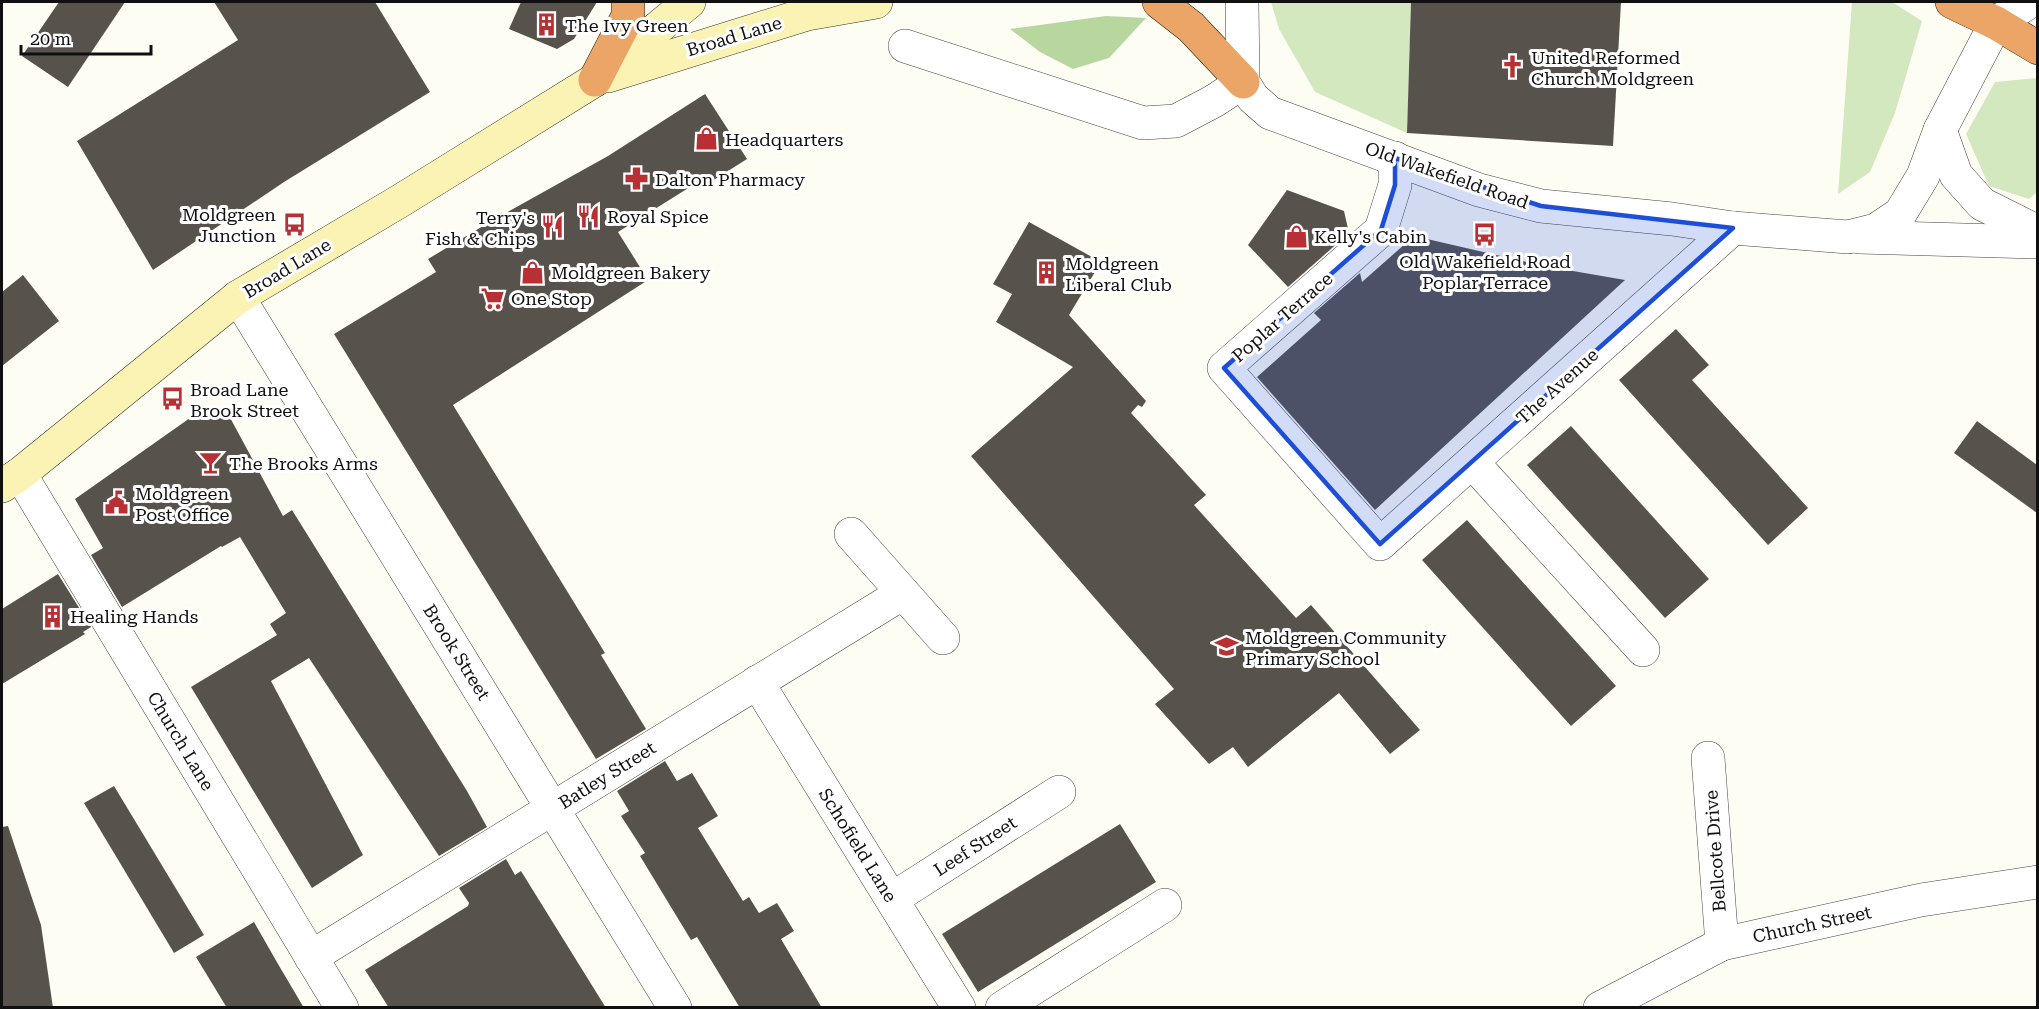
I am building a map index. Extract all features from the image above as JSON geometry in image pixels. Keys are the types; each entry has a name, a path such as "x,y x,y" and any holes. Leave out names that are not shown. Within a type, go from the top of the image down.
{"highway":[{"path":"595,80 628,16 628,2"},
{"path":"1159,2 1191,27 1243,82"},
{"path":"1952,2 1989,12 2037,48"}],"street":[{"name":"Broad Lane","path":"11,480 238,297 392,206 595,80 689,2"},
{"name":"Broad Lane","path":"595,80 795,17 876,2"},
{"path":"904,46 1143,123 1176,121 1214,101 1243,82 1242,2"},
{"path":"1989,12 2029,2"},
{"name":"Old Wakefield Road","path":"1848,237 1876,230 1900,214 1923,176 1989,12"},
{"name":"Old Wakefield Road","path":"1243,82 1253,98 1270,113 1479,190 1541,206 1672,219 1733,228 1848,237 2037,242"},
{"path":"1940,130 1956,175 1982,204 2037,232"},
{"name":"Poplar Terrace","path":"1380,544 1224,368 1381,230 1395,185 1395,158"},
{"name":"The Avenue","path":"1380,544 1733,228"},
{"name":"Brook Street","path":"238,297 675,1008"},
{"path":"1472,462 1642,650"},
{"name":"Church Lane","path":"11,480 342,1008"},
{"path":"851,534 944,638"},
{"name":"Batley Street","path":"311,957 903,593"},
{"name":"Schofield Lane","path":"757,682 959,1008"},
{"name":"Bellcote Drive","path":"1708,758 1722,944"},
{"name":"Leef Street","path":"892,899 1059,792"},
{"name":"Church Street","path":"1599,1008 1722,944 1922,900 2037,882"},
{"path":"1002,1008 1165,905"}],"highlighted area":[{"path":"1395,158 1541,206 1733,228 1380,544 1224,368 1381,230 1395,185"}],"green space":[{"path":"1271,2 1411,2 1407,133 1315,92 1279,29"},
{"path":"1852,2 1892,2 1922,21 1895,113 1870,172 1838,194"},
{"path":"1106,16 1146,18 1109,58 1073,69 1040,52 1010,29"},
{"path":"2037,78 2037,192 2029,199 1989,186 1966,134 1995,82"}],"building":[{"path":"59,2 125,2 68,87 22,56"},
{"path":"214,2 375,2 430,92 284,182 153,270 77,141 238,40"},
{"name":"The Ivy Green","path":"521,2 597,2 574,39 557,49 509,29"},
{"name":"United Reformed Church Moldgreen","path":"1411,2 1621,2 1613,146 1407,133"},
{"path":"705,94 747,159 709,183 706,177 618,232 648,280 453,405 605,653 601,655 646,729 596,759 334,334 436,272 428,259 608,156"},
{"name":"Kelly's Cabin","path":"1287,190 1344,211 1349,233 1288,287 1248,245"},
{"path":"1029,222 1101,262 1069,315 1146,401 1142,407 1138,405 1131,413 1206,495 1194,505 1296,618 1311,605 1420,730 1390,754 1339,693 1248,767 1233,747 1209,764 1155,704 1174,689 971,456 1073,367 996,322 1012,294 993,284"},
{"path":"1414,236 1544,266 1625,280 1375,510 1257,377 1321,320 1314,313 1360,273 1362,282"},
{"path":"23,275 59,321 2,366 2,292"},
{"path":"1676,329 1709,365 1692,380 1808,508 1768,545 1619,380"},
{"path":"207,406 227,412 283,516 292,510 467,791 487,827 439,856 309,658 271,681 363,855 312,888 191,687 277,635 270,624 286,613 240,537 221,546 122,607 91,555 103,548 75,499"},
{"path":"1977,421 2037,465 2037,513 1954,453"},
{"path":"1571,426 1709,579 1665,618 1527,465"},
{"path":"1467,520 1616,686 1571,726 1422,560"},
{"path":"58,574 91,627 83,632 85,634 2,684 2,609"},
{"path":"665,761 677,781 692,773 718,816 698,828 743,901 749,897 759,913 777,903 794,931 781,939 822,1008 740,1008 697,937 691,940 640,856 645,853 621,816 629,811 617,791"},
{"path":"114,786 204,935 174,953 84,803"},
{"path":"1120,824 1156,882 978,992 942,934"},
{"path":"8,826 41,925 53,1008 2,1008 2,827"},
{"path":"506,859 515,875 521,871 606,1008 389,1008 365,970 468,906 469,903 459,888"},
{"path":"254,922 304,1008 227,1008 196,957"}],"place":[{"name":"The Ivy Green","path":"547,25"},
{"name":"United Reformed Church Moldgreen","path":"1513,67"},
{"name":"Headquarters","path":"707,139"},
{"name":"Dalton Pharmacy","path":"637,179"},
{"name":"Royal Spice","path":"589,216"},
{"name":"Moldgreen Junction","path":"294,224"},
{"name":"Terry's Fish & Chips","path":"553,227"},
{"name":"Old Wakefield Road Poplar Terrace","path":"1485,235"},
{"name":"Kelly's Cabin","path":"1296,236"},
{"name":"Moldgreen Bakery","path":"533,272"},
{"name":"Moldgreen Liberal Club","path":"1047,273"},
{"name":"One Stop","path":"493,298"},
{"name":"Broad Lane Brook Street","path":"172,399"},
{"name":"The Brooks Arms","path":"211,463"},
{"name":"Moldgreen Post Office","path":"117,503"},
{"name":"Healing Hands","path":"52,616"},
{"name":"Moldgreen Community Primary School","path":"1227,647"}]}
